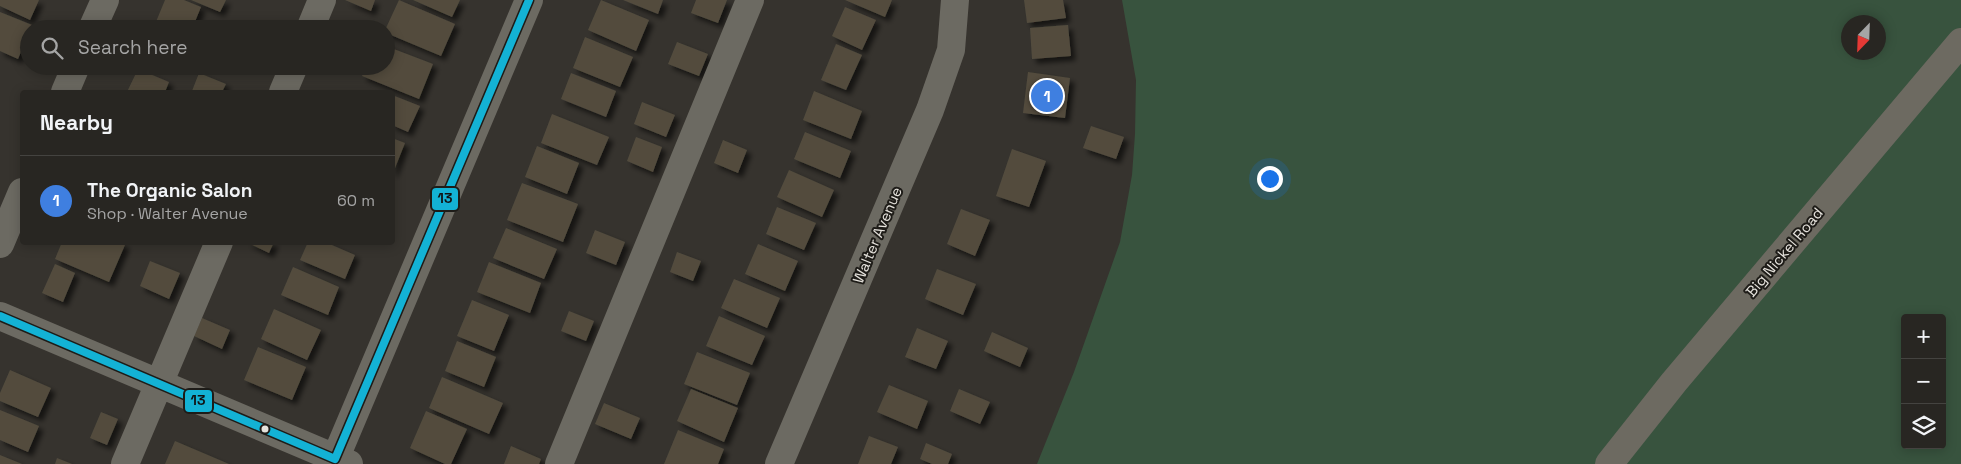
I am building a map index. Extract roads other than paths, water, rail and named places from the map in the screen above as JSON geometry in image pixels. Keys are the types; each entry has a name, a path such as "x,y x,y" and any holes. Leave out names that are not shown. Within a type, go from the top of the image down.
{"main road":[{"name":"Big Nickel Road","path":"1608,464 1674,382 1961,42"}],"street":[{"path":"96,20 105,0"},
{"path":"314,20 322,0"},
{"path":"0,316 339,462 529,0"},
{"path":"558,464 750,0"},
{"name":"Walter Avenue","path":"779,464 930,110 951,50 955,0"},
{"path":"66,90 72,75"},
{"path":"284,90 290,75"},
{"path":"0,244 20,197"},
{"path":"125,464 218,245"}],"place":[{"name":"The Organic Salon","path":"1047,96"}]}
